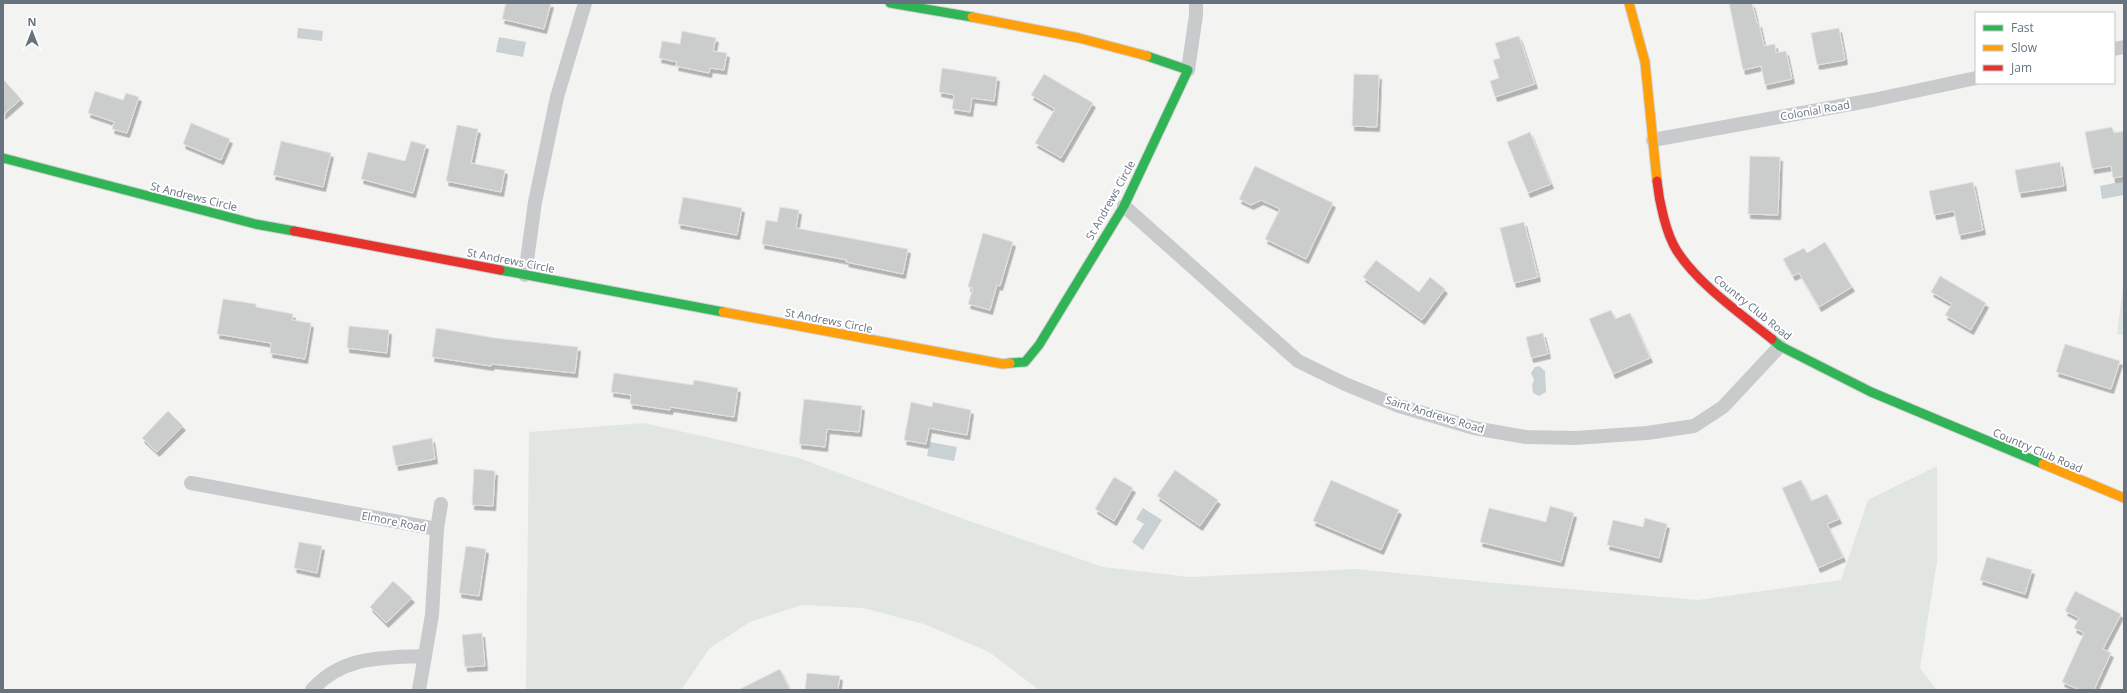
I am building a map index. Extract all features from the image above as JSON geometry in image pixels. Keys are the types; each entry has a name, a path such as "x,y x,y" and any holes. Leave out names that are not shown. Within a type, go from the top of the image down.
{"street":[{"path":"525,275 535,202 557,97 585,3"},
{"path":"890,3 1071,36 1154,57 1188,70 1196,15 1196,3"},
{"name":"Country Club Road","path":"1629,3 1645,62 1659,204 1677,251 1709,288 1780,346 1871,392 2124,498"},
{"name":"St Andrews Circle","path":"3,158 255,224 1003,364 1025,362 1039,345 1124,206 1188,70"},
{"name":"Colonial Road","path":"1653,140 1873,100 1975,78"},
{"name":"Saint Andrews Road","path":"1124,206 1298,360 1345,384 1399,406 1474,428 1526,437 1576,438 1647,433 1694,426 1723,407 1780,346"},
{"name":"Elmore Road","path":"191,483 437,529 432,615 419,690"},
{"path":"437,529 441,504"},
{"path":"312,690 318,683 345,667 367,658 425,656"}],"shaded area":[{"path":"298,28 323,31 322,41 297,38"},
{"path":"499,37 526,42 523,57 496,52"},
{"path":"2124,181 2124,195 2102,199 2100,186"},
{"path":"2124,279 2124,335 2117,334"},
{"path":"1539,366 1545,371 1546,392 1539,396 1533,393 1532,386 1534,380 1531,373 1535,367"},
{"path":"644,423 799,458 958,517 1103,567 1190,577 1358,569 1498,583 1698,600 1841,580 1868,500 1937,466 1937,562 1920,668 1937,690 1039,690 989,652 924,624 863,608 802,605 750,622 710,648 681,690 526,690 529,432"},
{"path":"930,442 957,447 954,461 927,456"},
{"path":"1143,508 1162,520 1143,550 1132,542 1144,524 1136,519"}],"building":[{"path":"506,3 551,3 544,29 502,19"},
{"path":"1729,3 1752,3 1757,23 1759,23 1764,46 1775,44 1776,53 1786,51 1792,79 1765,85 1761,66 1743,70"},
{"path":"1839,28 1845,60 1817,65 1811,33"},
{"path":"682,31 716,38 713,51 727,53 724,70 710,68 709,73 676,66 677,62 659,58 662,41 680,44"},
{"path":"1519,36 1535,84 1495,97 1490,81 1499,78 1493,60 1500,58 1495,43"},
{"path":"942,68 997,77 994,101 972,98 970,112 952,109 954,95 939,92"},
{"path":"1044,74 1093,103 1061,158 1035,143 1055,109 1031,95"},
{"path":"1354,74 1379,75 1377,127 1352,126"},
{"path":"3,79 21,99 3,115"},
{"path":"95,91 123,100 126,93 139,97 127,133 112,129 114,122 88,113"},
{"path":"191,123 230,139 221,160 183,144"},
{"path":"457,125 478,129 471,163 505,170 501,192 446,181"},
{"path":"2112,127 2114,133 2124,131 2124,176 2113,178 2111,166 2092,169 2085,132"},
{"path":"1530,132 1551,184 1528,193 1507,142"},
{"path":"281,141 331,153 323,187 273,175"},
{"path":"411,141 426,145 413,193 361,179 368,152 405,161"},
{"path":"1750,156 1780,157 1778,215 1748,214"},
{"path":"2060,162 2064,186 2019,193 2015,170"},
{"path":"1255,166 1333,203 1306,259 1265,239 1280,209 1261,200 1251,205 1239,199"},
{"path":"1973,182 1983,230 1959,235 1954,211 1934,215 1929,191"},
{"path":"683,197 742,208 737,235 678,224"},
{"path":"780,207 799,210 796,228 908,249 903,274 846,262 847,260 762,244 766,220 777,222"},
{"path":"1524,222 1538,277 1514,283 1500,228"},
{"path":"983,233 1013,242 1000,286 997,285 990,310 968,304 973,288 968,287"},
{"path":"1825,242 1852,287 1819,307 1799,273 1793,276 1783,259 1804,248 1807,253"},
{"path":"1376,260 1419,292 1430,277 1445,289 1422,320 1363,277"},
{"path":"1940,276 1986,303 1971,330 1945,315 1952,304 1931,292"},
{"path":"223,299 256,304 256,307 293,314 292,320 311,323 305,359 270,353 271,343 217,334"},
{"path":"1611,310 1615,319 1630,313 1650,358 1613,374 1589,319"},
{"path":"349,326 389,330 387,353 347,348"},
{"path":"436,328 495,338 578,347 575,373 492,364 491,366 432,357"},
{"path":"1543,333 1548,354 1531,358 1526,337"},
{"path":"2065,344 2120,361 2111,389 2056,372"},
{"path":"614,373 693,385 694,380 738,388 734,417 671,407 670,410 630,404 631,395 611,392"},
{"path":"804,399 862,406 859,432 827,429 825,447 799,444"},
{"path":"911,402 932,407 933,402 971,410 967,435 929,428 926,444 904,440"},
{"path":"168,411 183,426 157,452 142,438"},
{"path":"432,438 435,459 396,466 392,446"},
{"path":"474,469 495,471 493,506 472,505"},
{"path":"1175,470 1218,500 1200,526 1157,496"},
{"path":"1114,477 1133,488 1114,521 1095,509"},
{"path":"1331,480 1399,510 1381,550 1313,521"},
{"path":"1801,480 1811,501 1827,494 1839,519 1827,524 1843,557 1818,568 1782,488"},
{"path":"1550,506 1574,513 1561,562 1480,542 1489,508 1546,522"},
{"path":"1645,518 1667,524 1659,558 1607,545 1613,520 1643,527"},
{"path":"299,542 322,546 317,573 294,568"},
{"path":"466,546 486,549 479,596 459,593"},
{"path":"1987,557 2032,570 2025,594 1980,580"},
{"path":"393,581 412,598 386,623 370,607"},
{"path":"2075,591 2121,614 2103,649 2111,653 2094,690 2080,690 2062,682 2084,633 2074,628 2079,618 2065,611"},
{"path":"482,633 485,666 465,667 462,635"},
{"path":"780,669 790,690 738,690"},
{"path":"807,673 840,676 838,690 805,690"}],"traffic: fast":[{"path":"890,3 972,17"},
{"path":"1010,363 1025,362 1039,345 1124,206 1188,70 1147,56"},
{"path":"3,158 255,224 294,231"},
{"path":"500,270 723,312"},
{"path":"1772,339 1780,346 1871,392 2043,464"}],"traffic: slow":[{"path":"1629,3 1645,62 1657,181"},
{"path":"972,17 1079,38 1147,56"},
{"path":"723,312 1003,364 1010,363"},
{"path":"2043,464 2124,498"}],"traffic: jam":[{"path":"1657,181 1659,198 1666,227 1677,251 1696,275 1708,287 1772,339"},
{"path":"294,231 500,270"}]}
